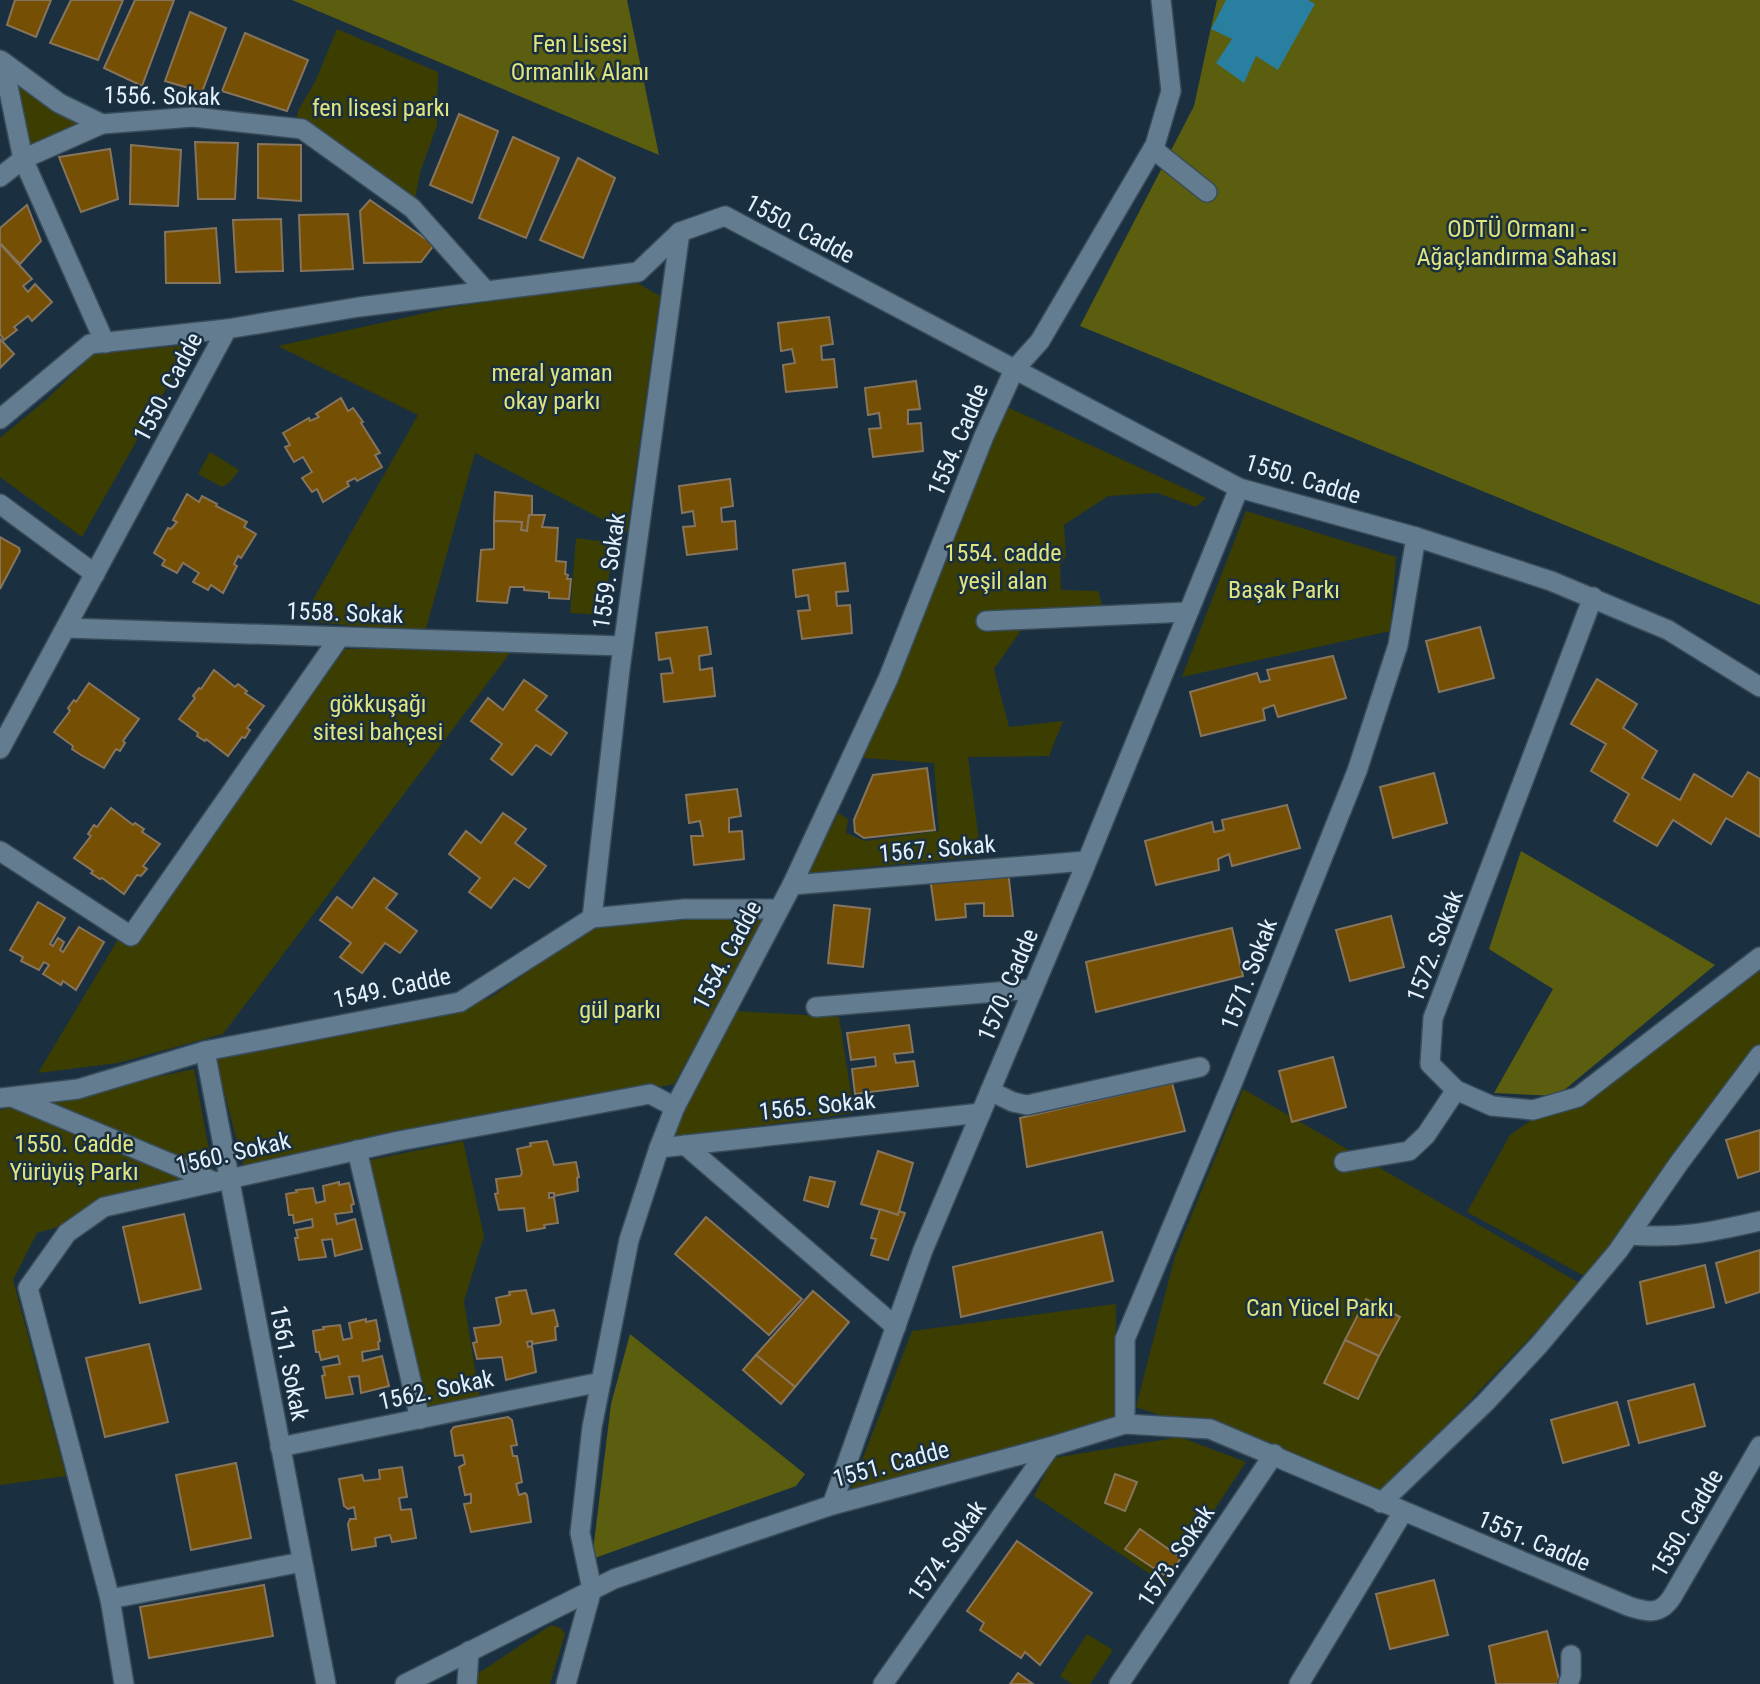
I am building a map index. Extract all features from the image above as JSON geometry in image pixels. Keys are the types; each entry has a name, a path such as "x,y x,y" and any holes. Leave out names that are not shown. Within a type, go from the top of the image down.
{"street":[{"name":"1554. Cadde","path":"592,1589 580,1533 592,1427 629,1240 659,1148 675,1107 792,886 888,679 984,436 1014,370 1040,341 1153,149 1171,92 1161,0"},
{"name":"1556. Sokak","path":"1,61 60,103 102,124 193,117 302,129 412,208 486,291"},
{"name":"1556. Sokak","path":"1,61 23,159 105,343"},
{"path":"0,177 23,159 102,124"},
{"path":"1153,149 1207,192"},
{"name":"1550. Cadde","path":"0,749 227,329 359,307 638,272 680,232 725,216 1239,488 1416,537 1593,597 1668,630 1760,687"},
{"name":"1559. Sokak","path":"592,918 624,646 680,232"},
{"path":"0,419 90,344 227,329"},
{"name":"1570. Cadde","path":"832,1505 923,1250 1239,488"},
{"path":"0,505 95,574"},
{"name":"1571. Sokak","path":"1125,1424 1125,1339 1234,1079 1357,771 1398,645 1416,537"},
{"name":"1572. Sokak","path":"1593,597 1433,1018 1430,1063 1456,1090 1492,1106 1533,1110 1578,1097 1760,957"},
{"path":"986,621 1187,612"},
{"name":"1558. Sokak","path":"66,628 624,646"},
{"path":"0,851 131,936 339,638"},
{"name":"1567. Sokak","path":"792,886 1086,861"},
{"name":"1549. Cadde","path":"6,1098 78,1088 205,1051 460,1002 592,918 684,909 779,909"},
{"path":"816,1007 1033,989"},
{"name":"1561. Sokak","path":"205,1051 222,1180 281,1447 326,1684"},
{"path":"1381,1503 1485,1403 1539,1345 1629,1235 1760,1055"},
{"path":"990,1091 1013,1102 1027,1105 1200,1067"},
{"path":"1344,1162 1409,1151 1426,1135 1456,1090"},
{"name":"1560. Sokak","path":"124,1684 110,1599 28,1288 67,1233 104,1207 357,1150 650,1094 675,1107"},
{"path":"6,1098 222,1180"},
{"name":"1565. Sokak","path":"659,1148 981,1113"},
{"path":"685,1145 896,1327"},
{"path":"357,1150 420,1419"},
{"path":"1629,1235 1663,1238 1702,1234 1760,1221"},
{"name":"1562. Sokak","path":"281,1447 601,1382"},
{"name":"1551. Cadde","path":"405,1684 592,1589 832,1505 1050,1447 1125,1424 1210,1429 1274,1454 1404,1513 1604,1597 1647,1612"},
{"name":"1550. Cadde","path":"1647,1612 1659,1611 1667,1605 1760,1446"},
{"name":"1574. Sokak","path":"883,1684 1050,1447"},
{"name":"1573. Sokak","path":"1119,1684 1274,1454"},
{"path":"1298,1684 1404,1513"},
{"path":"110,1599 302,1562"},
{"path":"566,1684 592,1589"},
{"path":"467,1684 469,1651"},
{"path":"1568,1684 1571,1676 1571,1655"}],"green space":[{"name":"Fen Lisesi Ormanlık Alanı","path":"292,0 627,0 659,155"},
{"name":"ODTÜ Ormanı - Ağaçlandırma Sahası","path":"1217,0 1760,0 1760,605 1080,326 1194,106"},
{"name":"fen lisesi parkı","path":"337,29 438,72 437,125 420,173 415,199 296,120"},
{"path":"12,78 83,125 30,150"},
{"name":"meral yaman okay parkı","path":"634,281 660,296 627,532 475,453 425,632 301,621 418,415 278,346 452,307"},
{"path":"191,345 82,537 0,477 0,438 47,399 93,354"},
{"name":"1554. cadde yeşil alan","path":"1007,407 1206,498 1196,507 1157,493 1108,496 1064,525 1066,556 1060,565 1061,590 1098,591 1105,616 1026,619 994,669 1009,727 1063,721 1049,756 968,757 981,856 809,873 838,813 848,819 846,833 865,841 939,831 934,763 863,758"},
{"path":"210,452 239,470 230,482 222,487 198,474"},
{"name":"Başak Parkı","path":"1246,511 1396,557 1390,631 1182,677"},
{"path":"576,538 614,543 603,615 570,613"},
{"name":"gökkuşağı sitesi bahçesi","path":"514,648 223,1034 118,1063 38,1073 119,938 135,942 345,649"},
{"path":"1521,851 1715,965 1557,1096 1494,1093 1553,989 1489,949"},
{"name":"gül parkı","path":"608,916 764,920 674,1084 244,1168 215,1057 406,1020 490,998"},
{"path":"1760,961 1760,1045 1588,1278 1467,1212 1510,1135"},
{"path":"736,1011 839,1017 854,1113 669,1138"},
{"name":"1550. Cadde Yürüyüş Parkı","path":"194,1069 215,1182 37,1233 13,1280 66,1476 0,1485 0,1110"},
{"name":"Can Yücel Parkı","path":"1243,1089 1581,1284 1384,1491 1136,1407 1175,1256"},
{"path":"463,1141 484,1236 464,1301 481,1406 423,1418 370,1160"},
{"path":"1116,1304 1115,1418 849,1494 912,1331"},
{"path":"630,1334 805,1474 796,1486 592,1559 611,1404"},
{"path":"1180,1437 1246,1462 1165,1584 1034,1496 1053,1458"},
{"path":"551,1625 561,1628 565,1634 550,1684 469,1684 471,1678"},
{"path":"1087,1634 1113,1650 1090,1684 1072,1684 1060,1676"}],"water":[{"path":"1226,0 1308,0 1315,4 1278,70 1256,56 1244,83 1216,63 1232,39 1211,29"}],"building":[{"path":"15,0 51,0 36,37 7,25"},
{"path":"71,0 123,0 98,60 50,43"},
{"path":"135,0 174,0 142,86 104,68"},
{"path":"190,12 226,28 202,92 165,81"},
{"path":"245,33 308,60 287,111 222,91"},
{"path":"459,114 498,131 472,203 430,185"},
{"path":"513,137 559,158 526,238 479,218"},
{"path":"195,142 238,143 235,199 198,199"},
{"path":"258,144 301,145 301,201 258,198"},
{"path":"131,145 181,150 178,206 130,204"},
{"path":"110,149 118,199 81,212 59,157"},
{"path":"578,158 615,178 583,258 540,240"},
{"path":"370,200 434,245 421,262 364,263 360,211"},
{"path":"27,205 41,241 20,264 0,243 0,228"},
{"path":"348,214 353,269 301,271 299,215"},
{"path":"281,219 283,271 236,272 233,220"},
{"path":"216,228 220,283 166,283 165,232"},
{"path":"0,244 32,279 23,286 28,292 35,284 52,302 32,321 28,316 14,327 17,330 4,340 0,334"},
{"path":"829,317 833,344 821,346 822,360 834,359 837,387 786,392 783,365 795,363 792,349 781,351 778,323"},
{"path":"0,339 14,354 0,368"},
{"path":"916,381 920,409 908,410 908,424 921,423 923,451 873,457 869,429 881,428 879,413 868,415 865,388"},
{"path":"341,398 348,411 353,408 363,422 361,423 380,453 375,455 382,467 357,481 355,478 347,482 349,486 323,502 317,489 312,492 302,478 312,472 303,457 294,462 285,447 290,445 283,433 309,418 310,421 319,417 316,414"},
{"path":"730,479 733,506 721,508 722,522 735,521 737,549 687,555 683,527 695,526 693,511 682,513 679,486"},
{"path":"495,492 532,496 532,515 529,515 527,531 521,530 522,522 494,521"},
{"path":"187,494 199,502 202,496 217,504 216,506 247,522 244,527 256,534 241,558 238,556 234,564 237,566 223,593 211,585 208,590 193,582 199,573 183,563 177,573 162,565 165,560 154,553 168,528 171,529 177,522 173,520"},
{"path":"529,515 545,515 542,527 558,528 556,561 566,562 565,574 568,575 567,579 571,579 569,599 549,598 549,592 510,587 507,603 477,601 481,550 494,549 494,521 522,522 521,530 527,531"},
{"path":"0,537 20,551 0,589"},
{"path":"845,563 848,591 836,592 837,606 850,605 852,633 802,639 798,611 810,610 808,595 796,597 793,570"},
{"path":"707,627 711,654 699,656 700,670 712,668 715,696 664,702 661,674 673,673 670,658 659,660 656,633"},
{"path":"1480,627 1494,678 1439,692 1426,641"},
{"path":"1333,656 1346,698 1278,717 1274,705 1263,709 1265,720 1201,736 1190,692 1257,673 1260,682 1270,680 1267,670"},
{"path":"214,670 235,687 238,684 247,691 245,693 264,706 247,728 250,730 245,738 242,737 228,756 206,739 205,741 197,736 198,733 179,719"},
{"path":"1597,679 1637,704 1623,728 1657,751 1642,778 1680,800 1694,774 1732,797 1748,772 1760,779 1760,837 1726,818 1711,844 1673,820 1657,846 1614,821 1629,794 1591,771 1606,744 1571,724"},
{"path":"524,680 547,696 536,710 567,733 551,755 536,745 512,775 491,759 502,744 471,721 488,698 503,710"},
{"path":"89,683 139,719 123,741 125,743 120,751 116,749 104,768 72,749 73,746 54,732 70,711 68,708 74,700 76,702"},
{"path":"927,768 935,830 864,838 855,832 854,820 873,775"},
{"path":"1434,773 1447,823 1393,838 1380,787"},
{"path":"737,789 741,816 729,818 729,832 742,831 744,859 694,865 691,836 703,836 700,821 689,823 686,795"},
{"path":"1287,805 1300,848 1232,866 1229,854 1218,859 1219,870 1156,885 1145,841 1212,822 1214,832 1224,830 1222,820"},
{"path":"111,808 133,825 135,823 144,829 142,832 160,844 143,866 147,869 141,876 137,875 124,894 91,873 93,871 74,858 91,836 88,834 94,825 97,827"},
{"path":"503,813 526,829 515,843 546,866 529,888 514,878 491,908 469,892 480,878 449,854 466,831 481,843"},
{"path":"1008,870 1013,916 984,916 984,903 965,904 966,917 936,920 930,878"},
{"path":"374,878 397,894 386,908 417,931 400,953 385,943 362,973 340,957 351,943 320,920 337,897 352,908"},
{"path":"38,902 65,918 50,944 53,946 58,938 64,942 60,950 63,952 79,927 104,942 76,990 63,981 61,985 43,974 49,965 44,962 39,970 21,961 23,957 10,950"},
{"path":"834,905 870,909 863,967 828,963"},
{"path":"1391,916 1404,967 1350,981 1336,930"},
{"path":"1232,928 1243,976 1096,1012 1086,962"},
{"path":"909,1025 913,1052 894,1054 896,1063 914,1061 918,1086 855,1094 852,1069 876,1066 875,1057 851,1060 847,1033"},
{"path":"1333,1057 1346,1107 1292,1122 1279,1071"},
{"path":"1172,1083 1185,1131 1027,1167 1020,1118"},
{"path":"1760,1130 1760,1171 1738,1178 1726,1140"},
{"path":"547,1141 554,1165 576,1162 578,1191 554,1196 554,1193 549,1193 549,1198 554,1197 558,1223 527,1231 524,1208 499,1210 495,1194 498,1193 496,1179 520,1176 522,1173 517,1149 531,1146 530,1143"},
{"path":"878,1151 913,1163 898,1215 861,1204"},
{"path":"810,1177 835,1182 828,1207 804,1200"},
{"path":"339,1182 339,1185 349,1183 354,1204 351,1205 352,1212 335,1214 337,1224 355,1219 362,1249 335,1256 332,1239 322,1240 326,1257 299,1260 296,1230 313,1227 312,1219 294,1223 293,1215 289,1215 286,1194 313,1188 316,1203 325,1201 323,1186"},
{"path":"880,1209 898,1215 899,1211 905,1213 888,1260 871,1255 876,1239 871,1238"},
{"path":"184,1214 201,1289 140,1303 123,1227"},
{"path":"706,1217 802,1299 769,1335 675,1254"},
{"path":"1102,1232 1113,1281 961,1317 953,1267"},
{"path":"1760,1250 1760,1292 1726,1303 1716,1263"},
{"path":"1705,1265 1714,1307 1647,1324 1640,1282"},
{"path":"526,1290 532,1314 554,1310 558,1326 555,1327 556,1340 532,1344 532,1341 527,1342 528,1347 532,1346 536,1372 506,1380 502,1357 477,1359 473,1343 477,1342 474,1328 499,1325 501,1322 496,1298 510,1295 509,1292"},
{"path":"813,1291 849,1322 795,1387 756,1355"},
{"path":"1366,1299 1400,1317 1379,1356 1345,1340"},
{"path":"366,1319 366,1322 376,1320 380,1341 379,1349 362,1352 363,1361 382,1356 389,1386 361,1393 359,1376 349,1377 353,1394 326,1398 323,1367 340,1364 338,1356 321,1360 319,1352 316,1352 313,1331 340,1325 343,1340 352,1338 349,1323"},
{"path":"1345,1340 1379,1356 1358,1399 1324,1383"},
{"path":"149,1344 168,1422 105,1437 86,1358"},
{"path":"756,1355 795,1387 781,1404 743,1370"},
{"path":"1694,1384 1705,1426 1639,1443 1628,1401"},
{"path":"1617,1402 1629,1445 1563,1463 1551,1420"},
{"path":"508,1417 512,1420 517,1445 511,1446 513,1456 517,1456 522,1482 516,1484 519,1495 527,1495 531,1522 471,1532 464,1504 471,1503 471,1494 465,1495 459,1467 465,1464 463,1455 455,1456 451,1431 454,1427"},
{"path":"236,1463 251,1538 191,1550 176,1475"},
{"path":"402,1467 407,1497 399,1498 401,1510 411,1509 416,1538 392,1542 390,1535 375,1538 376,1546 352,1550 348,1524 350,1519 356,1519 354,1507 348,1509 344,1506 339,1479 362,1475 364,1481 380,1479 379,1470"},
{"path":"1115,1474 1137,1482 1125,1511 1105,1503"},
{"path":"1140,1529 1181,1558 1167,1577 1125,1549"},
{"path":"1017,1541 1092,1593 1040,1665 1025,1652 1021,1658 980,1630 984,1623 967,1611"},
{"path":"1434,1580 1448,1635 1390,1649 1376,1594"},
{"path":"264,1585 273,1636 149,1658 140,1607"},
{"path":"1547,1631 1560,1684 1496,1684 1489,1646"},
{"path":"1018,1673 1033,1684 1010,1684"}]}
